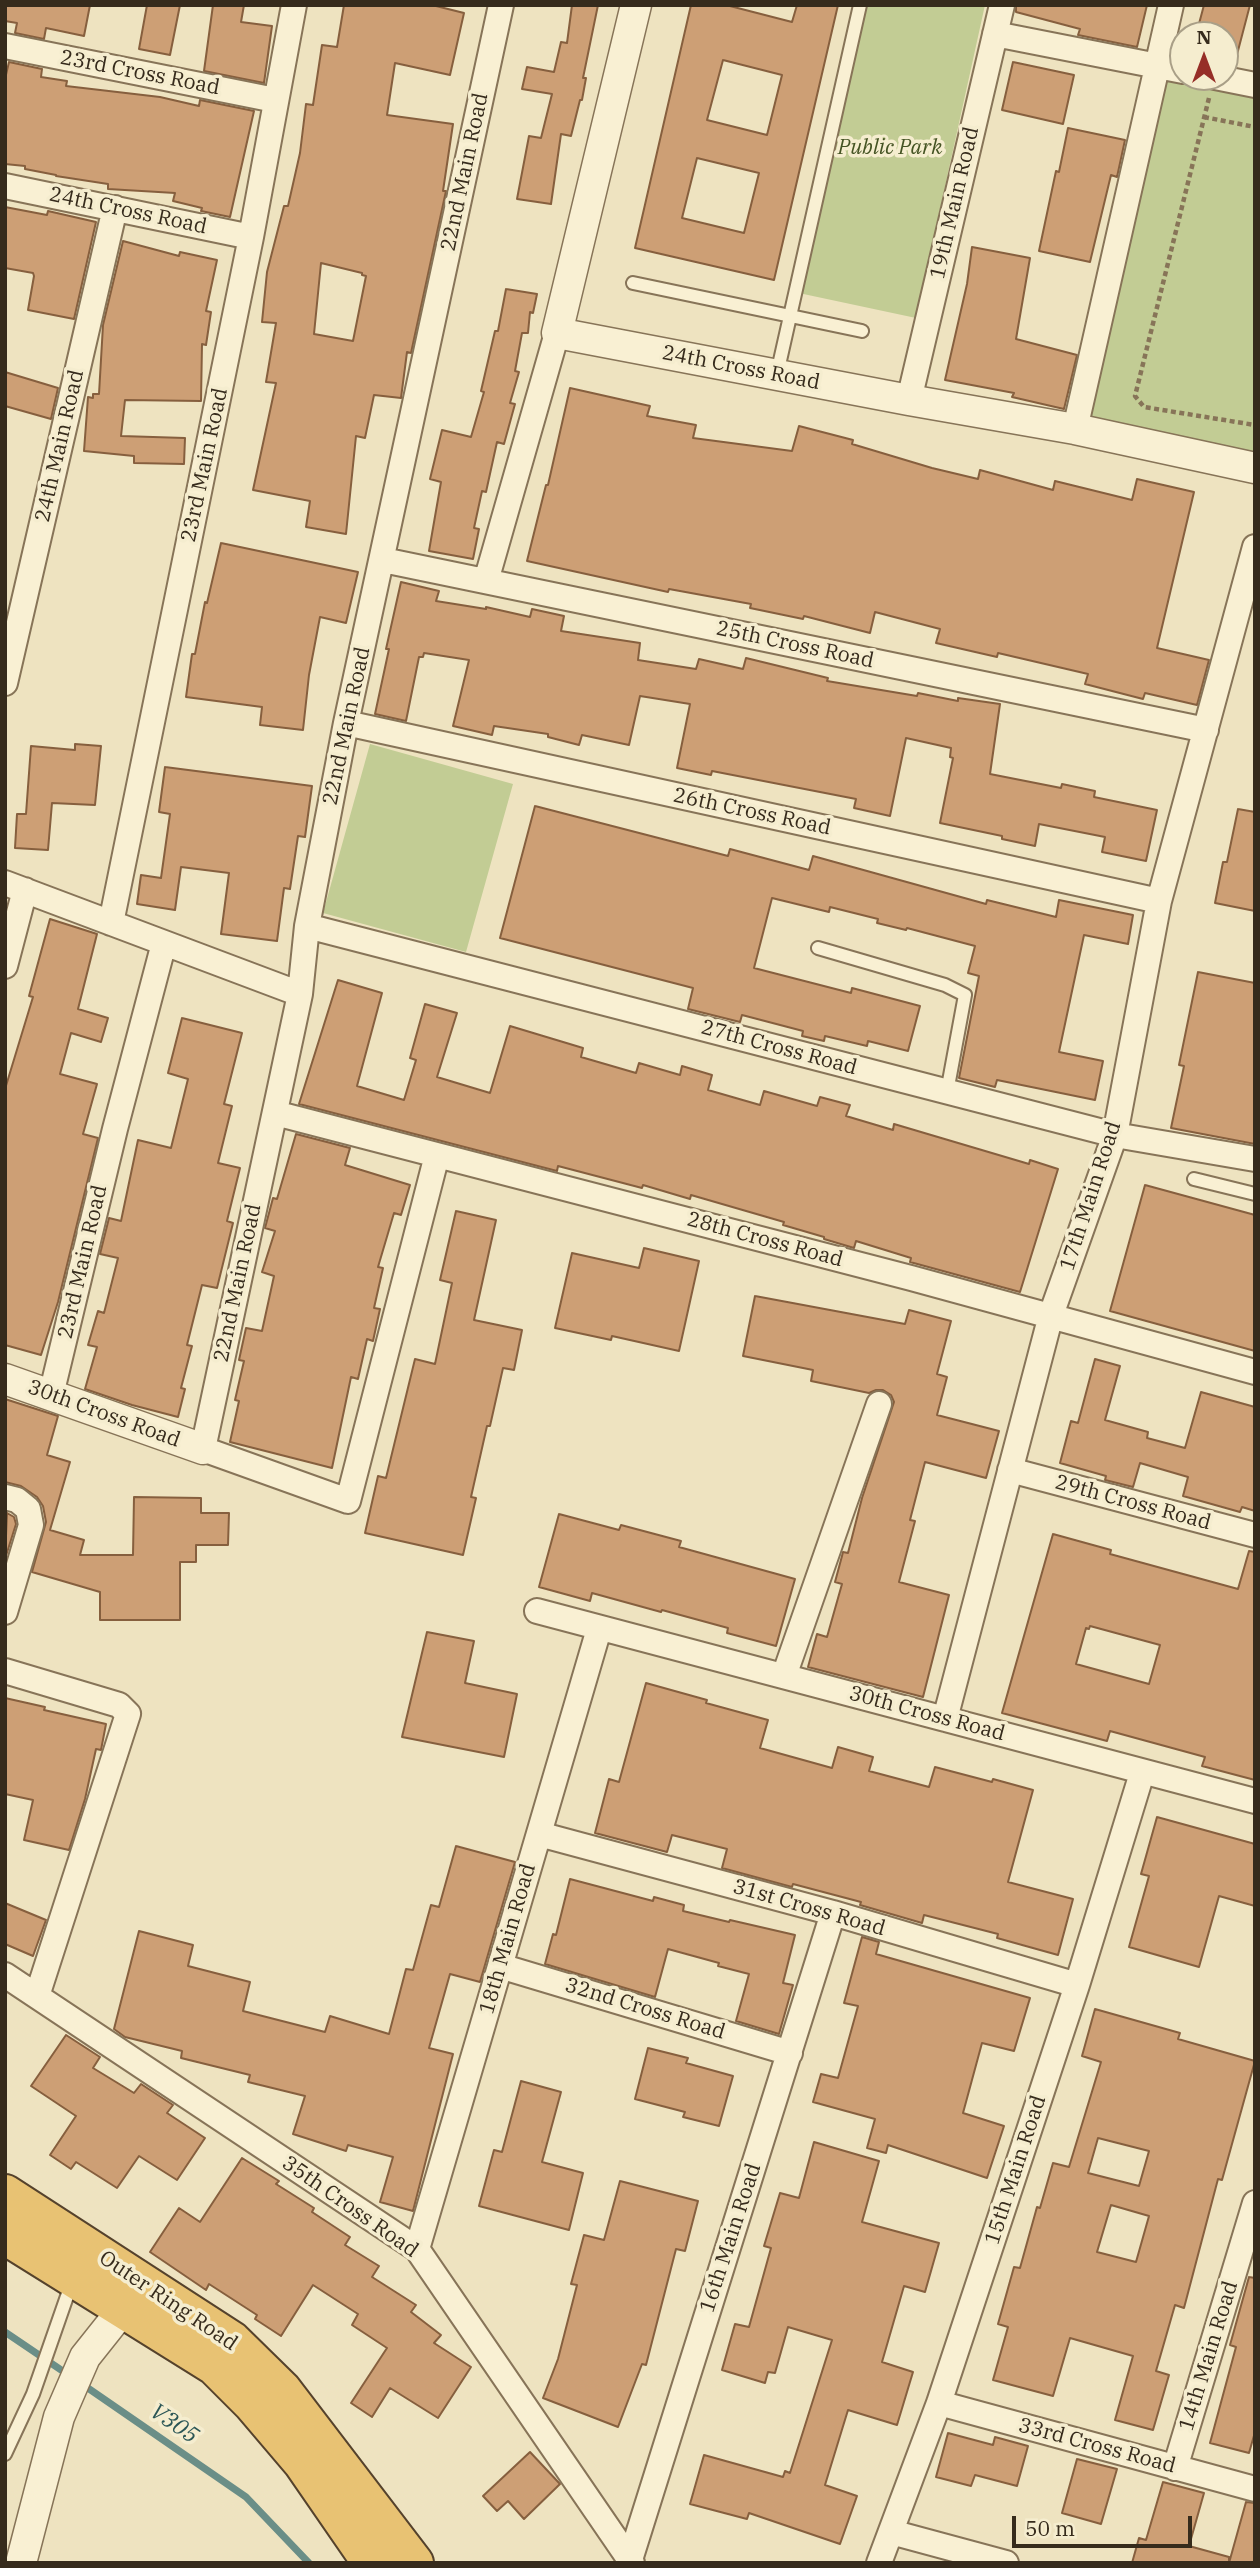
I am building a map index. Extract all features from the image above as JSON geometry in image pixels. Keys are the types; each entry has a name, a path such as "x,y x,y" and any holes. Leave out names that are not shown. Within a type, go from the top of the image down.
{"highway":[{"name":"Outer Ring Road","path":"5,2194 232,2341 282,2389 414,2563"},
{"name":"Outer Ring Road","path":"5,2235 215,2365 252,2403 303,2463 372,2563"}],"street":[{"name":"23rd Main Road","path":"111,923 251,237 294,5"},
{"name":"22nd Main Road","path":"203,1449 300,994 307,926 346,723 501,5"},
{"path":"486,581 557,333 636,5"},
{"name":"19th Main Road","path":"909,400 1002,5"},
{"path":"995,34 1169,68"},
{"name":"23rd Cross Road","path":"5,46 275,100"},
{"path":"1075,429 1169,76"},
{"name":"24th Cross Road","path":"5,186 251,237"},
{"name":"24th Main Road","path":"5,683 115,208"},
{"name":"24th Cross Road","path":"557,333 1075,429 1255,468"},
{"name":"17th Main Road","path":"945,1719 1051,1315 1115,1135 1159,901 1255,547"},
{"name":"25th Cross Road","path":"383,560 1206,730"},
{"name":"26th Cross Road","path":"346,723 1159,901"},
{"path":"5,966 15,887 300,994"},
{"name":"27th Cross Road","path":"307,926 1115,1135 1255,1159"},
{"name":"23rd Main Road","path":"51,1395 115,1129 164,943"},
{"name":"28th Cross Road","path":"275,1113 1051,1315 1255,1372"},
{"path":"203,1449 348,1501 437,1155"},
{"name":"30th Cross Road","path":"5,1379 203,1449"},
{"path":"784,1675 879,1405"},
{"name":"29th Cross Road","path":"1010,1471 1255,1535"},
{"path":"5,1497 17,1500 28,1509 31,1525 5,1612"},
{"name":"30th Cross Road","path":"537,1611 1255,1801"},
{"name":"18th Main Road","path":"417,2249 599,1629"},
{"path":"5,1671 119,1705 128,1714 37,1996"},
{"name":"15th Main Road","path":"879,2563 939,2403 1077,1985 1142,1773"},
{"name":"31st Cross Road","path":"538,1834 833,1913 1077,1985"},
{"name":"16th Main Road","path":"630,2562 833,1913"},
{"name":"32nd Cross Road","path":"500,1966 790,2053"},
{"name":"35th Cross Road","path":"5,1975 417,2249 630,2562"},
{"name":"14th Main Road","path":"1175,2468 1255,2203"},
{"path":"21,2563 59,2417 85,2357 124,2308"},
{"name":"33rd Cross Road","path":"939,2403 1255,2489"},
{"path":"891,2532 1006,2563"}],"lane":[{"path":"777,375 860,5"},
{"path":"633,283 862,331"},
{"path":"818,948 945,985 965,995 947,1092"},
{"path":"1194,1180 1255,1194"},
{"path":"5,2454 33,2394 74,2277"}],"path":[{"path":"1255,127 1204,117 1135,396 1144,407 1255,425"}],"green space":[{"name":"Public Park","path":"858,5 985,5 916,318 794,292"},
{"path":"1160,67 1169,71 1169,91 1239,91 1239,84 1255,87 1255,455 1084,419"},
{"path":"370,744 513,784 466,952 323,913"}],"building":[{"path":"5,5 90,5 84,36 46,28 44,39 15,33 17,23 5,21"},
{"path":"147,5 180,5 170,55 139,49"},
{"path":"213,5 244,5 241,22 272,26 264,83 204,71"},
{"path":"344,5 432,5 464,13 450,75 395,63 387,115 453,124 443,191 446,191 411,353 407,352 401,398 374,395 365,438 356,436 346,534 306,527 310,501 253,490 276,383 266,382 276,323 262,322 267,272 284,206 288,206 300,153 306,104 313,105 322,45 337,47","holes":["321,263 366,276 353,341 314,334"]},
{"path":"572,5 598,5 583,78 586,78 582,100 571,136 561,134 551,204 517,199 529,136 541,138 552,94 522,89 527,67 554,72 561,42 567,43"},
{"path":"691,5 726,5 792,22 797,5 838,5 774,280 635,248","holes":["723,60 782,75 767,135 707,120","697,158 759,173 744,233 682,218"]},
{"path":"1016,5 1147,5 1137,47 1078,35 1080,29 1016,12"},
{"path":"1204,5 1250,5 1239,47 1239,21 1200,21"},
{"path":"9,62 42,69 41,77 67,81 66,86 160,97 199,106 200,100 254,111 230,217 173,201 175,193 108,189 108,184 5,164 5,79"},
{"path":"1013,62 1074,75 1063,124 1002,110"},
{"path":"1068,128 1125,140 1117,177 1111,175 1090,262 1039,251"},
{"path":"5,207 47,215 48,211 96,222 74,319 28,310 33,273 5,268"},
{"path":"123,241 179,256 180,252 217,260 206,311 211,312 206,345 202,344 201,401 125,400 121,436 185,438 184,464 134,463 134,456 84,451 88,397 93,398 93,394 99,394 103,325"},
{"path":"972,247 1030,258 1016,339 1077,355 1064,409 1012,397 1014,393 945,380 967,284"},
{"path":"506,289 537,294 533,313 530,312 528,333 522,333 515,371 519,372 510,403 515,404 504,444 497,442 486,492 482,491 474,528 479,529 473,559 429,551 441,482 430,479 442,430 471,437 484,392 481,391 495,331 498,331"},
{"path":"5,372 58,388 51,419 5,406"},
{"path":"570,388 650,406 647,416 696,425 693,438 792,451 799,426 853,440 852,444 932,468 978,479 980,470 1053,490 1055,481 1132,500 1137,479 1194,492 1157,648 1209,660 1197,705 1145,693 1143,699 1085,684 1088,674 998,653 997,657 936,643 940,629 875,612 870,633 804,616 803,619 750,608 751,604 669,589 668,592 527,561"},
{"path":"221,543 358,572 346,623 320,617 309,675 303,730 260,725 262,707 186,697 192,654 195,654 205,602 207,603"},
{"path":"401,582 439,591 436,601 486,607 530,617 532,609 564,616 561,631 640,643 638,660 696,669 699,659 743,669 746,658 828,678 827,681 917,696 918,693 958,701 958,698 1000,704 990,774 1061,788 1062,784 1095,791 1094,797 1157,810 1146,861 1102,852 1105,837 1039,824 1035,846 940,823 953,758 950,757 951,748 906,738 890,816 854,808 856,799 712,771 711,775 677,768 690,704 640,696 629,745 582,735 579,745 548,737 548,734 494,726 492,735 453,726 469,660 424,653 423,657 419,657 406,721 375,714"},
{"path":"75,744 101,746 95,805 52,803 48,850 15,848 17,814 26,814 31,746 75,750"},
{"path":"165,767 312,786 305,837 298,836 290,889 284,888 277,941 221,934 229,873 181,867 175,910 137,904 141,875 161,878 170,814 159,812"},
{"path":"535,806 728,856 730,849 809,870 813,856 986,904 987,900 1056,917 1059,900 1133,915 1128,944 1084,935 1059,1052 1103,1061 1095,1100 997,1080 995,1087 959,1078 979,976 968,973 975,946 877,923 878,919 830,907 829,912 772,898 754,968 851,993 852,988 920,1006 908,1051 868,1041 867,1046 825,1036 824,1041 802,1036 803,1031 742,1015 740,1022 688,1009 693,988 500,938"},
{"path":"1238,809 1255,812 1255,911 1215,903"},
{"path":"50,919 97,934 78,1009 108,1018 101,1042 71,1033 60,1074 97,1084 83,1134 98,1138 58,1302 41,1355 5,1345 5,1089 33,997 29,996"},
{"path":"1198,972 1255,983 1255,1144 1171,1128 1184,1066 1179,1065"},
{"path":"338,980 382,993 357,1086 404,1100 416,1060 410,1058 425,1004 457,1013 437,1077 490,1093 510,1026 583,1048 581,1057 636,1073 639,1063 680,1075 682,1066 712,1075 708,1090 760,1105 764,1091 817,1106 820,1097 850,1105 846,1116 893,1130 894,1124 1029,1164 1030,1160 1058,1169 1020,1292 910,1262 911,1258 856,1241 854,1248 783,1225 784,1222 691,1195 690,1199 643,1185 642,1188 558,1166 557,1171 299,1104"},
{"path":"182,1018 242,1033 224,1104 232,1106 218,1163 240,1168 227,1221 233,1223 217,1288 202,1285 187,1345 192,1346 181,1388 185,1389 178,1417 85,1389 97,1347 88,1345 98,1311 104,1313 118,1258 100,1254 109,1218 121,1221 138,1140 171,1148 188,1079 168,1073"},
{"path":"296,1134 350,1148 345,1165 410,1185 401,1215 394,1213 378,1267 383,1268 374,1308 380,1309 373,1341 367,1339 358,1379 351,1377 332,1468 230,1442 239,1401 235,1400 244,1361 239,1360 246,1328 262,1331 274,1276 262,1272 275,1231 265,1228 273,1198 277,1199"},
{"path":"1145,1185 1255,1215 1255,1351 1110,1311"},
{"path":"456,1211 496,1220 474,1320 522,1330 514,1370 503,1368 490,1426 487,1426 471,1497 476,1498 463,1555 365,1533 378,1476 386,1478 415,1359 435,1364 452,1283 440,1280"},
{"path":"644,1248 699,1261 679,1351 612,1336 611,1340 555,1328 572,1253 639,1268"},
{"path":"755,1296 905,1324 909,1310 951,1321 937,1374 947,1377 937,1415 999,1431 986,1478 925,1462 910,1520 915,1521 899,1582 949,1595 923,1697 808,1667 817,1634 827,1637 842,1584 835,1582 843,1552 848,1553 862,1498 894,1402 891,1395 883,1390 869,1393 811,1381 813,1370 743,1356"},
{"path":"1095,1359 1120,1366 1105,1420 1148,1432 1147,1438 1185,1448 1201,1392 1255,1407 1255,1511 1242,1507 1240,1512 1183,1496 1188,1477 1140,1463 1133,1487 1060,1463 1071,1421 1078,1423"},
{"path":"5,1399 58,1416 47,1455 70,1462 50,1530 84,1540 80,1555 133,1555 134,1497 201,1498 201,1513 229,1513 228,1545 196,1545 196,1562 180,1562 180,1620 100,1620 100,1592 32,1572 46,1522 43,1506 37,1497 21,1486 5,1482"},
{"path":"7,1513 14,1517 16,1524 5,1559"},
{"path":"559,1514 619,1530 621,1525 681,1541 679,1547 795,1579 776,1646 727,1633 728,1628 662,1610 661,1612 592,1593 590,1601 539,1587"},
{"path":"1053,1534 1111,1550 1110,1554 1238,1589 1249,1551 1255,1552 1255,1780 1202,1766 1205,1757 1110,1731 1107,1741 1002,1713","holes":["1090,1626 1160,1645 1149,1684 1076,1664 1086,1628 1089,1629"]},
{"path":"427,1632 474,1641 465,1683 517,1694 504,1757 402,1737"},
{"path":"646,1683 768,1720 760,1748 832,1768 838,1747 873,1757 869,1771 929,1787 935,1767 1033,1790 1008,1882 1073,1899 1058,1955 997,1938 998,1934 924,1915 922,1923 860,1905 861,1902 722,1868 727,1849 672,1835 667,1852 595,1833 609,1779 619,1782"},
{"path":"5,1698 106,1724 101,1750 96,1749 85,1799 69,1850 24,1840 33,1800 5,1794"},
{"path":"1157,1817 1255,1844 1255,1906 1219,1896 1199,1967 1129,1947 1149,1876 1141,1874"},
{"path":"456,1846 515,1862 480,1982 450,1974 429,2048 453,2054 413,2211 380,2202 393,2157 348,2145 346,2151 293,2134 305,2096 248,2082 250,2075 181,2058 182,2051 125,2037 114,2029 139,1931 193,1945 188,1966 250,1982 243,2011 325,2032 330,2016 389,2034 406,1969 413,1970 431,1905 439,1907"},
{"path":"570,1879 653,1901 654,1897 684,1905 683,1911 795,1935 783,1983 793,1985 779,2034 736,2021 749,1974 718,1966 719,1963 668,1949 655,1997 545,1964 553,1934 556,1935"},
{"path":"5,1903 46,1920 33,1956 5,1944"},
{"path":"862,1937 879,1942 876,1954 1030,1998 1014,2051 982,2043 963,2113 1004,2126 987,2178 888,2145 886,2153 867,2148 875,2119 813,2102 821,2074 838,2078 858,2006 844,2003"},
{"path":"1095,2009 1180,2033 1178,2039 1255,2061 1222,2180 1218,2179 1184,2308 1175,2305 1156,2371 1169,2375 1153,2430 1115,2420 1133,2356 1070,2338 1053,2396 993,2380 1008,2327 998,2324 1014,2267 1020,2268 1053,2163 1069,2167 1101,2062 1082,2056","holes":["1098,2138 1149,2151 1139,2186 1088,2173","1111,2205 1149,2216 1136,2262 1097,2252"]},
{"path":"66,2035 100,2057 93,2068 134,2093 141,2084 173,2105 167,2113 205,2138 177,2180 139,2156 117,2188 76,2162 71,2169 50,2155 76,2116 31,2086"},
{"path":"648,2048 688,2058 686,2063 733,2076 719,2126 683,2117 685,2112 635,2099"},
{"path":"521,2081 561,2092 542,2162 583,2173 569,2230 479,2206 494,2150 502,2152"},
{"path":"814,2142 879,2161 862,2222 939,2243 925,2292 904,2286 882,2362 913,2372 897,2425 848,2410 825,2485 857,2496 840,2544 749,2513 747,2519 690,2504 704,2455 783,2477 785,2471 790,2473 832,2340 788,2327 775,2373 768,2372 765,2383 722,2370 735,2324 749,2327 771,2248 764,2246 780,2193 799,2198"},
{"path":"242,2158 279,2181 276,2184 314,2208 312,2212 350,2237 345,2245 379,2266 372,2277 416,2305 411,2312 441,2335 434,2343 471,2367 438,2418 390,2388 372,2417 351,2403 387,2348 352,2325 358,2314 313,2285 281,2336 255,2319 257,2315 209,2284 206,2290 150,2252 179,2208 200,2222"},
{"path":"620,2181 698,2201 685,2251 676,2249 646,2365 642,2364 618,2427 543,2398 558,2359 577,2285 571,2284 584,2235 604,2240"},
{"path":"1249,2277 1255,2278 1255,2432 1249,2453 1210,2443 1236,2347 1230,2345"},
{"path":"948,2433 993,2445 995,2437 1028,2446 1017,2486 975,2475 971,2486 936,2477"},
{"path":"530,2452 560,2484 524,2519 508,2501 497,2511 483,2496"},
{"path":"1077,2459 1117,2469 1101,2524 1062,2513"},
{"path":"1163,2482 1204,2493 1189,2546 1229,2557 1229,2563 1132,2563 1139,2538 1146,2540"},
{"path":"1246,2502 1255,2503 1255,2563 1229,2563"}],"waterway":[{"name":"V305","path":"5,2332 70,2376"},
{"name":"V305","path":"82,2384 246,2497 309,2563"}]}
